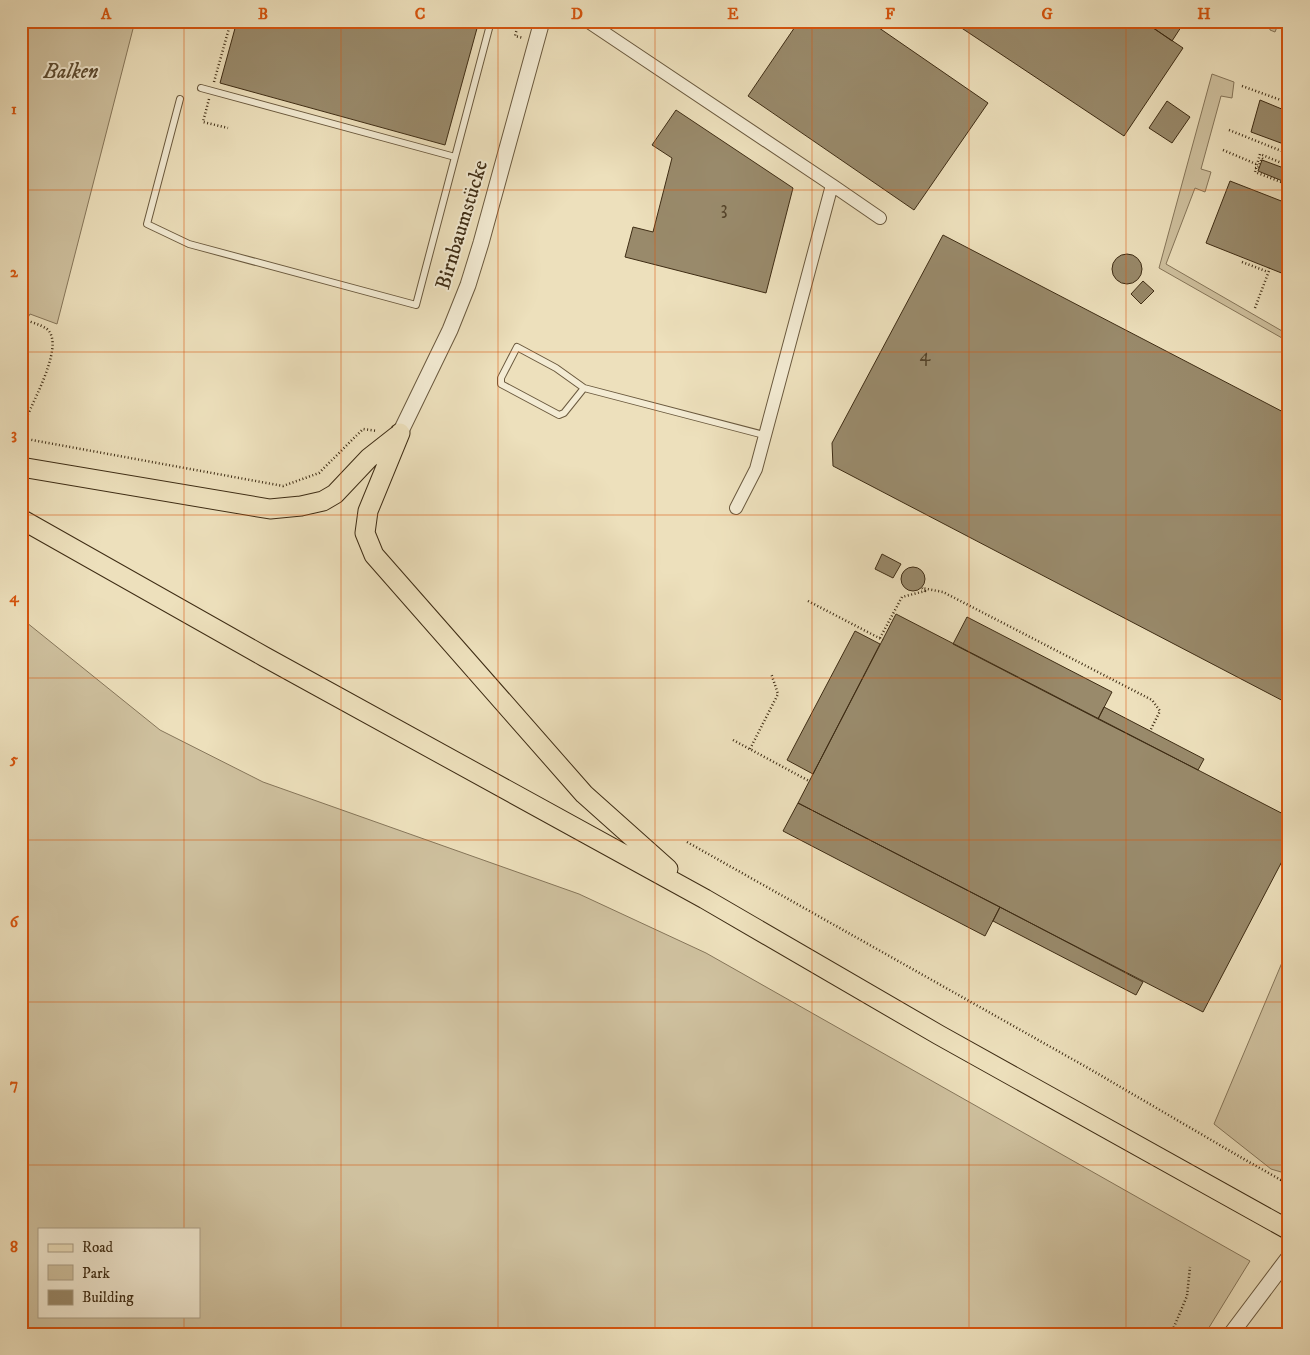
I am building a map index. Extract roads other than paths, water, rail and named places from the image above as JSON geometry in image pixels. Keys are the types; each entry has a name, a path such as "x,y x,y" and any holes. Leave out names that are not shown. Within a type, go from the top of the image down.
{"main road":[{"path":"21,467 270,509 290,509 323,501 335,494 369,458 400,433"},
{"path":"400,433 368,511 365,533 374,555 542,743 584,794 653,857 705,899"},
{"path":"21,519 265,657 705,899 939,1035 1287,1230"}],"street":[{"name":"Birnbaumstücke","path":"400,433 450,330 468,285 482,243 542,21"},
{"path":"587,21 880,218"},
{"path":"736,508 756,469 832,185"},
{"path":"1231,1334 1289,1256"}],"lane":[{"path":"180,99 147,224 189,244 416,305 491,21"},
{"path":"201,88 455,157"},
{"path":"584,388 564,413 559,415 501,384 501,378 517,347 556,368 584,388 764,435"}],"park label":[{"name":"Balken","path":"71,72"}]}
